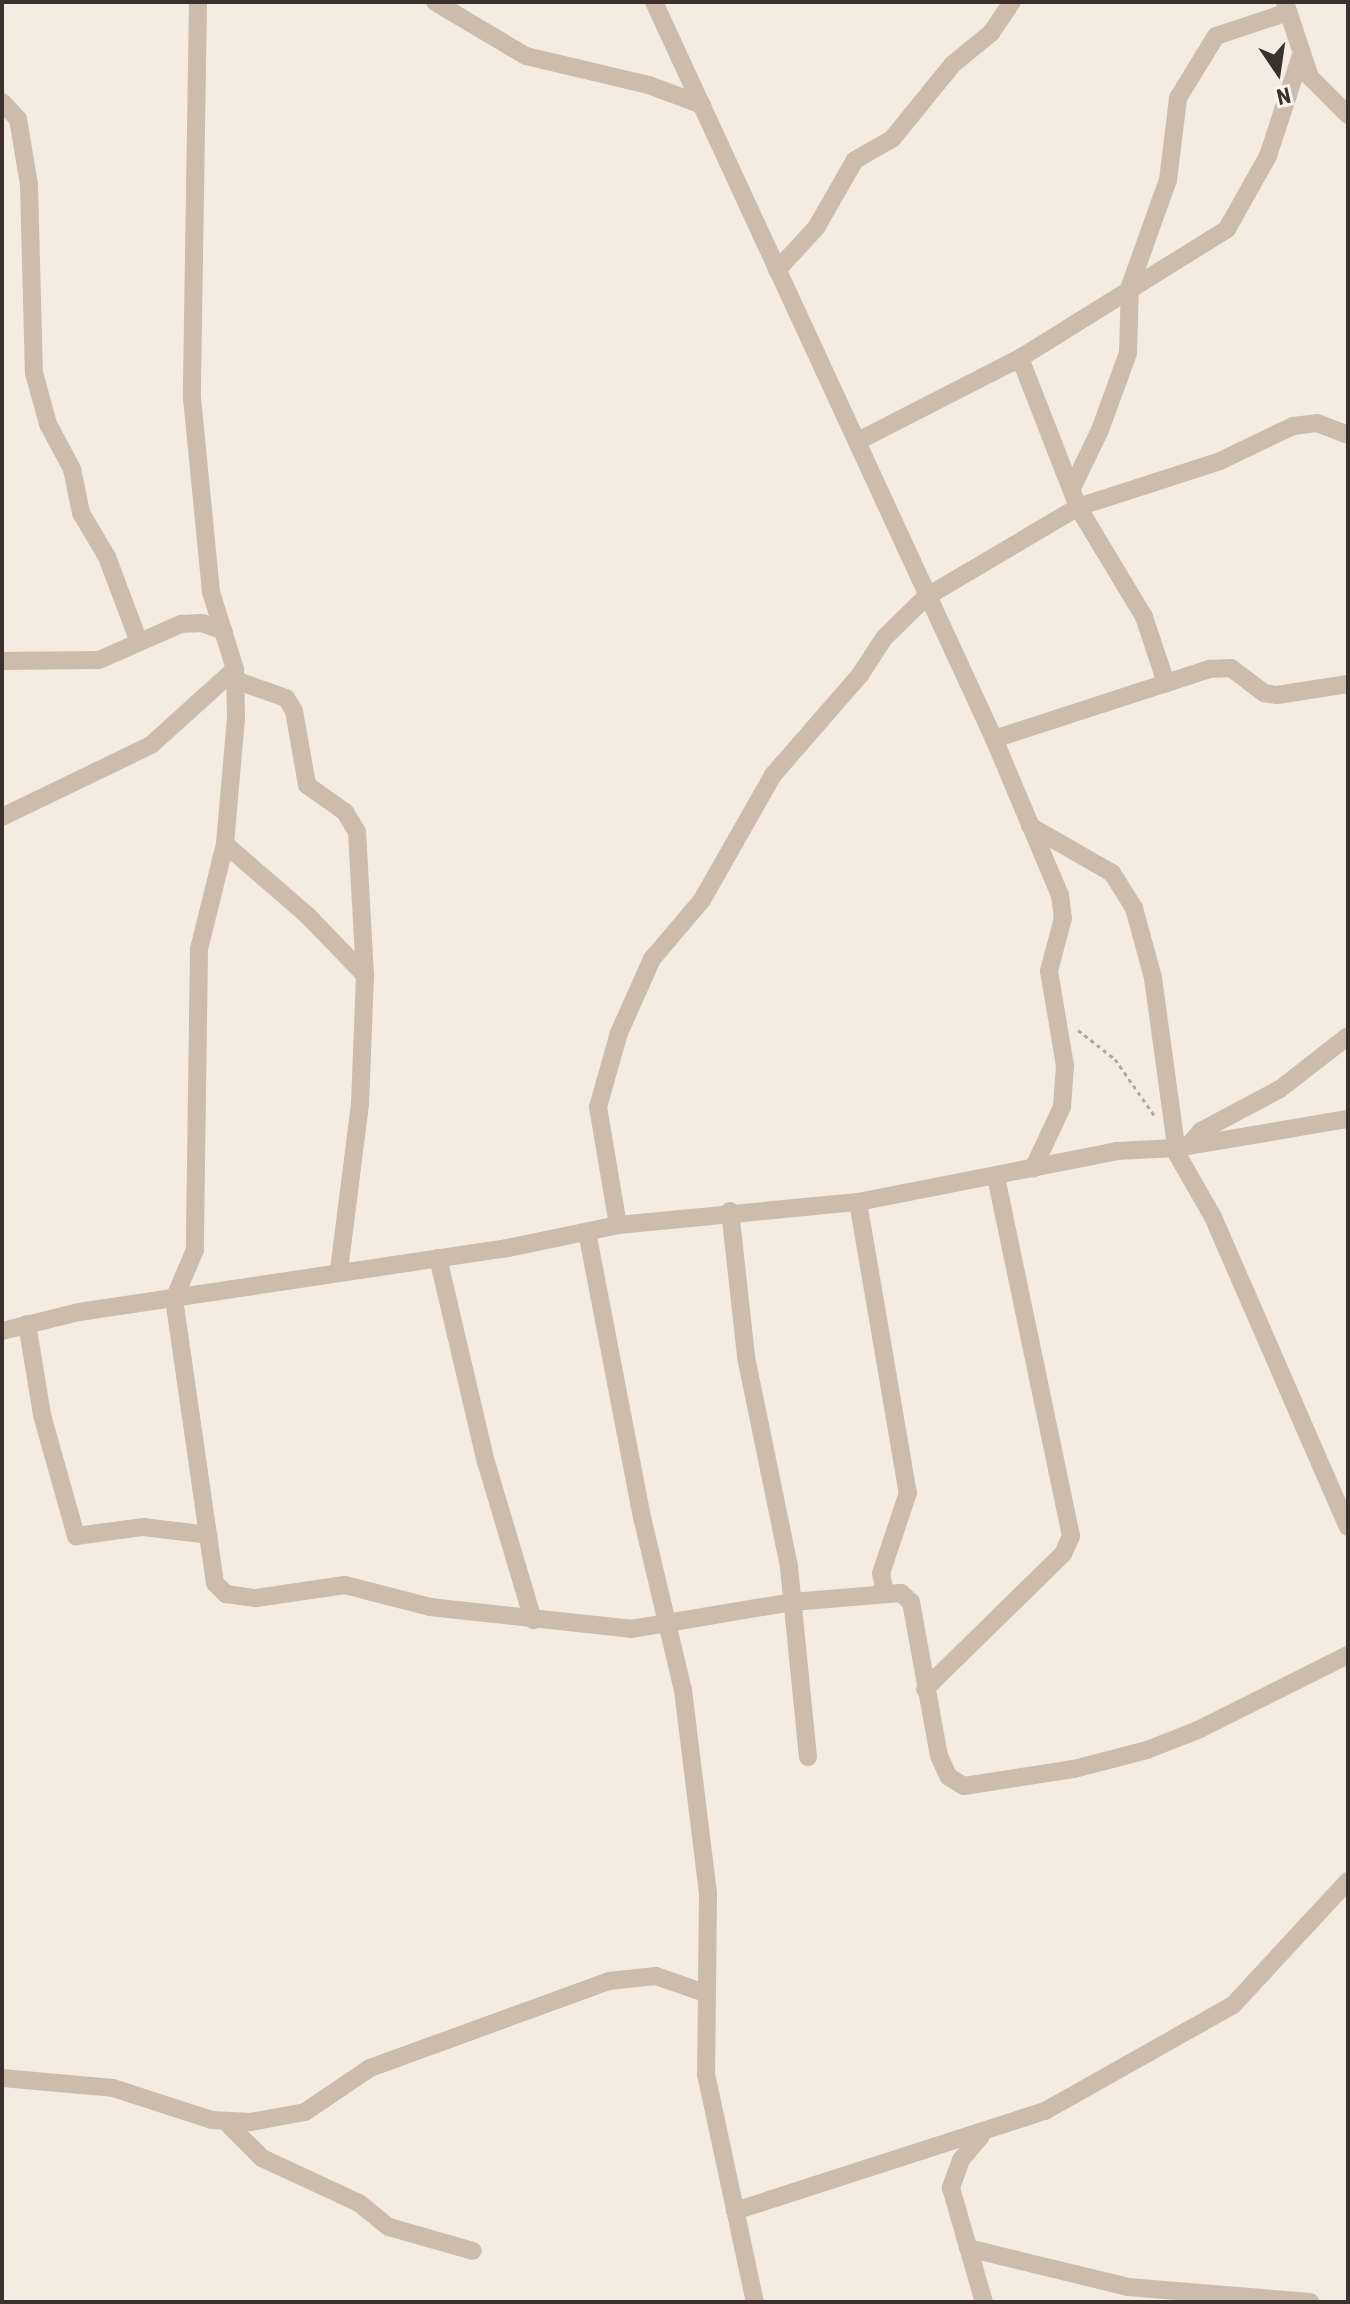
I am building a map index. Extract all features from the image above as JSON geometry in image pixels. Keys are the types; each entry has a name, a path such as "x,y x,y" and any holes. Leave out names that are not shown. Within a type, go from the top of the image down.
{"street":[{"path":"198,2 192,398 211,592 235,675 225,844 199,949 195,1250 174,1299 215,1583 226,1594 295,1596 345,1585 430,1607 631,1629 792,1602 901,1593 911,1602 925,1689 943,1767 955,1783 975,1786 1147,1750 1200,1729 1348,1655"},
{"path":"435,2 526,56 649,85 702,105"},
{"path":"654,2 994,739 1063,906 1049,971 1065,1066 1062,1107 1033,1169"},
{"path":"777,270 816,228 855,160 892,139 953,64 991,33 1012,2"},
{"path":"1072,488 1100,430 1128,353 1130,286 1168,180 1178,98 1205,48 1230,29 1286,7 1300,58 1321,92 1348,115"},
{"path":"858,441 1020,358 1130,286 1227,229 1242,210 1268,156 1300,58"},
{"path":"2,102 18,119 29,185 34,373 48,424 72,469 81,513 107,557 139,642"},
{"path":"1020,358 1078,507 1144,617 1166,683"},
{"path":"618,1225 598,1107 619,1033 652,959 702,900 773,775 860,675 884,638 926,597 1078,507 1220,461 1293,426 1317,423 1348,435"},
{"path":"2,661 99,660 181,624 202,623 224,631"},
{"path":"994,739 1166,683 1231,668 1264,693 1277,695 1348,684"},
{"path":"2,817 151,745 235,675"},
{"path":"235,675 286,698 294,711 307,785 345,812 357,832 365,975 360,1104 339,1270"},
{"path":"1030,826 1112,873 1134,908 1155,991 1179,1143 1348,1527"},
{"path":"225,844 308,916 365,975"},
{"path":"1179,1143 1280,1089 1348,1036"},
{"path":"2,1331 27,1324 339,1270 438,1258 618,1225 730,1211 858,1202 1117,1151 1348,1119"},
{"path":"925,1689 1063,1554 1071,1536 996,1176"},
{"path":"858,1202 908,1493 881,1573 885,1594"},
{"path":"730,1211 746,1357 792,1602 808,1757"},
{"path":"587,1232 642,1517 683,1690 708,1893 706,2074 755,2302"},
{"path":"438,1258 486,1462 533,1620"},
{"path":"27,1324 42,1415 76,1536 143,1527 209,1535"},
{"path":"735,2211 981,2136 1045,2111 1233,2005 1348,1881"},
{"path":"2,2078 125,2090 227,2123 305,2112 370,2068 609,1981 656,1976 705,1993"},
{"path":"227,2123 262,2158 359,2203 389,2227 473,2251"},
{"path":"981,2136 961,2160 952,2183 984,2302"},
{"path":"968,2248 1128,2287 1310,2302"}],"path":[{"path":"1058,1017 1101,1045 1123,1068 1137,1097 1179,1143"}]}
